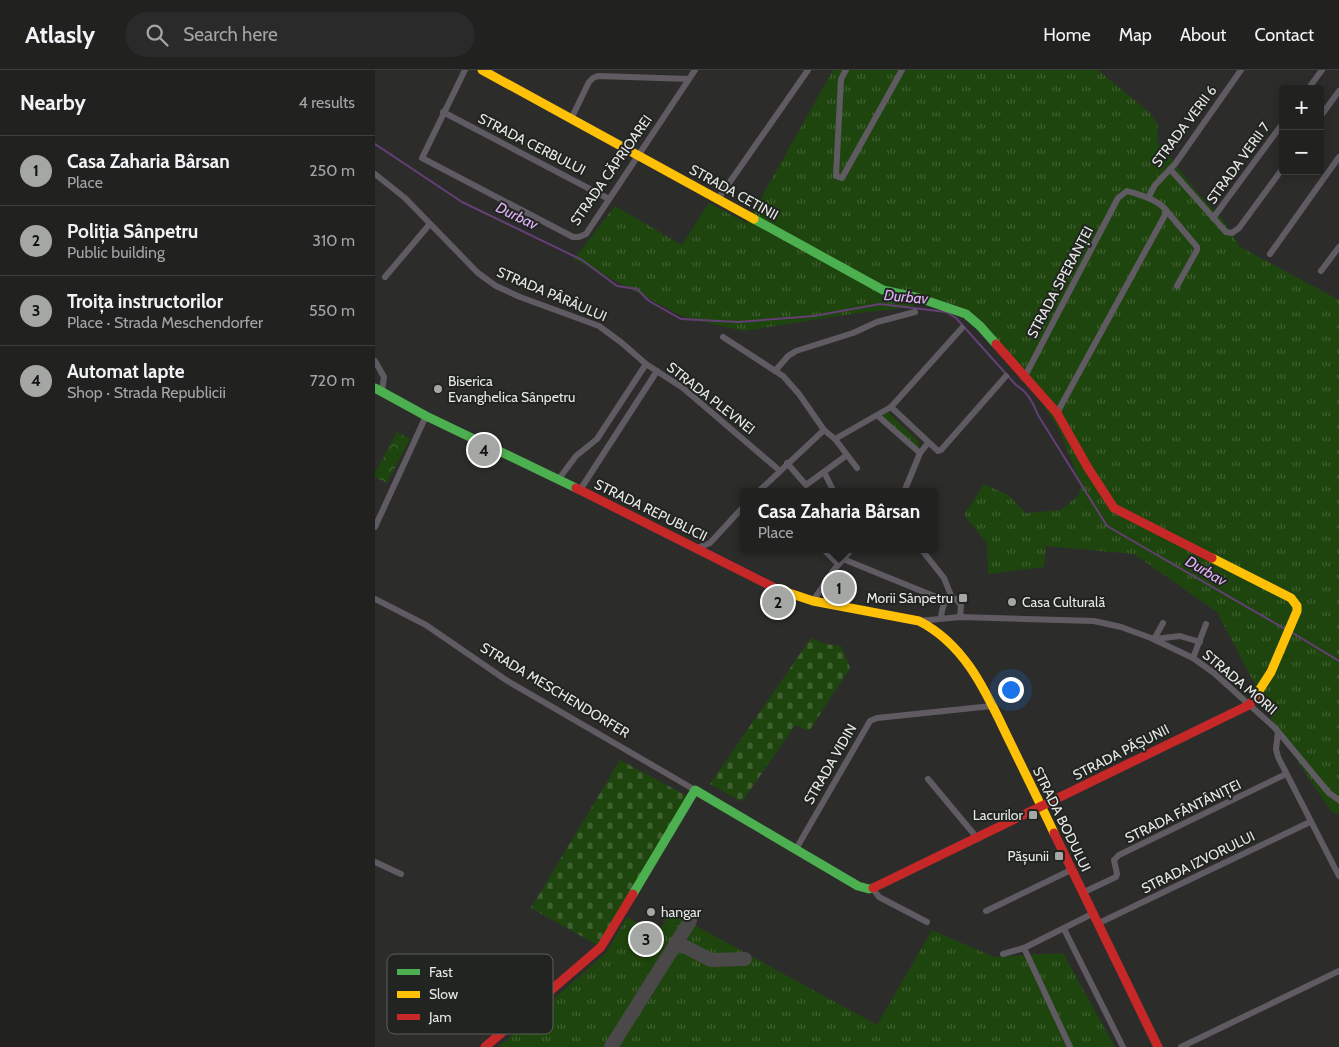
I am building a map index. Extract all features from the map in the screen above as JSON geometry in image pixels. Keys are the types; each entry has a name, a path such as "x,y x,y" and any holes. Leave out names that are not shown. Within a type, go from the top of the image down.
{"main road":[{"name":"STRADA CETINII","path":"483,70 639,154 883,290 919,298 966,314 986,332 1024,378 1057,413 1088,468 1114,508 1291,598 1297,606 1292,623 1263,687 1249,705"},
{"name":"STRADA REPUBLICII","path":"378,390 426,416 580,490 775,588 813,601 919,621"},
{"name":"STRADA BODULUI","path":"919,621 935,621 946,639 973,669 1158,1047"},
{"name":"STRADA PĂȘUNII","path":"873,889 1249,705"},
{"name":"STRADA MESCHENDORFER","path":"695,790 859,886 873,889"},
{"path":"553,988 601,947 695,790"},
{"path":"485,1047 500,1034"}],"street":[{"path":"443,112 465,70"},
{"name":"STRADA CĂPRIOAREI","path":"443,112 422,158 573,237 579,237 586,234 695,70"},
{"path":"719,199 808,70"},
{"path":"846,70 841,79 837,176 842,178 901,70"},
{"name":"STRADA VERII 6","path":"1148,198 1155,185 1170,170 1241,70"},
{"path":"1311,85 1322,70"},
{"path":"571,119 593,78 598,76 689,79"},
{"path":"1324,111 1339,91"},
{"name":"STRADA CERBULUI","path":"443,112 609,198"},
{"name":"STRADA VERII 7","path":"1213,218 1279,128"},
{"path":"1270,254 1339,157"},
{"path":"1170,170 1226,232 1232,233 1239,228 1279,173"},
{"name":"STRADA PÂRÂULUI","path":"375,174 405,198 477,274 519,297 599,326 646,364"},
{"name":"STRADA SPERANȚEI","path":"1024,378 1118,198 1127,191 1148,198"},
{"path":"1148,198 1165,209 1197,247 1177,286"},
{"path":"1057,413 1165,215 1165,209"},
{"path":"385,277 429,224"},
{"path":"1321,271 1339,247"},
{"path":"775,371 788,356 796,351 853,333 877,322 915,312"},
{"path":"835,439 891,407 962,328"},
{"path":"723,337 783,376 799,394 824,430 835,439 857,468"},
{"name":"STRADA REPUBLICII","path":"377,363 384,377 378,390"},
{"name":"STRADA PLEVNEI","path":"558,480 576,456 597,439 646,364 683,388 779,470"},
{"path":"580,490 657,371"},
{"path":"891,407 937,451 941,450 1006,376"},
{"path":"375,527 426,416"},
{"path":"878,416 920,453"},
{"path":"764,488 779,470 824,430"},
{"path":"906,488 920,453 928,443"},
{"path":"787,463 806,485 847,455"},
{"path":"824,472 832,488"},
{"path":"697,548 710,543 740,510"},
{"path":"710,543 710,555"},
{"path":"828,553 840,562 949,600 956,599 961,605 960,617"},
{"path":"813,601 848,553"},
{"path":"924,553 944,578 949,600"},
{"name":"STRADA MESCHENDORFER","path":"375,599 426,625 506,680 695,790"},
{"path":"935,621 943,606 949,600"},
{"name":"STRADA MORII","path":"935,621 960,617 1094,621 1121,627 1155,639 1193,658 1214,673 1278,732 1329,793 1339,800"},
{"path":"1155,639 1163,623"},
{"path":"1193,658 1206,624"},
{"path":"1155,639 1180,636 1200,642"},
{"name":"STRADA VIDIN","path":"796,849 870,721 877,718 992,706"},
{"path":"1278,732 1276,749 1278,757 1339,876"},
{"name":"STRADA FÂNTÂNIȚEI","path":"1082,893 1116,877 1114,860 1119,855 1286,774"},
{"path":"928,779 978,839"},
{"name":"STRADA IZVORULUI","path":"1097,924 1310,822"},
{"path":"375,862 401,874"},
{"path":"986,911 1071,870"},
{"name":"STRADA MESCHENDORFER","path":"873,889 879,897 927,922"},
{"path":"1003,954 1024,948 1092,914"},
{"path":"1063,928 1123,1047"},
{"path":"1024,948 1070,1047"},
{"path":"1181,1047 1339,971"}],"green space":[{"path":"833,70 1098,70 1150,113 1158,125 1157,141 1196,191 1223,220 1240,247 1339,300 1339,815 1331,811 1275,728 1266,705 1217,612 1134,554 1046,546 1044,567 988,574 987,543 964,515 984,484 1008,495 1026,513 1061,510 1079,495 1081,485 1061,434 1042,402 994,335 968,311 940,301 743,331 684,317 574,259 615,206 682,245 709,203 747,223"},
{"path":"888,412 919,442 919,447 914,446 881,416"},
{"path":"397,432 410,439 387,483 375,477 375,473"},
{"path":"811,638 825,644 841,646 850,668 809,731 795,725 742,802 710,784"},
{"path":"620,760 689,797 599,946 531,908"},
{"path":"671,912 877,1025 932,930 994,957 1063,953 1115,1047 499,1047 514,1034 553,1034 553,1000 606,953 627,917 657,934"}],"waterway":[{"name":"Durbav","path":"375,144 462,202 582,260 617,286 637,289 649,301 681,319 738,322 814,316 880,304 946,312 956,318 1016,385 1027,394 1107,526 1287,630"},
{"name":"Durbav","path":"1291,632 1339,661"}],"taxiway":[{"path":"611,1047 690,921"},
{"path":"676,942 711,960 745,959"}],"traffic: fast":[{"path":"754,219 883,290 919,298 966,314 996,344"},
{"path":"375,388 426,416 576,488"},
{"path":"633,894 695,790 858,886 869,889 873,888"}],"traffic: slow":[{"path":"482,70 754,219"},
{"path":"1212,558 1291,598 1297,606 1297,611 1271,672 1255,697"},
{"path":"777,589 813,601 919,621 951,644 975,674 985,691 1054,833"}],"traffic: jam":[{"path":"996,344 1057,413 1088,468 1114,508 1212,558"},
{"path":"576,488 777,589"},
{"path":"873,888 1249,705 1255,697"},
{"path":"1054,833 1158,1047"},
{"path":"553,988 601,947 633,894"},
{"path":"485,1047 500,1034"}],"place":[{"name":"Biserica Evanghelica Sânpetru","path":"438,389"},
{"name":"Automat lapte","path":"484,450"},
{"name":"Casa Zaharia Bârsan","path":"839,588"},
{"name":"Morii Sânpetru","path":"963,598"},
{"name":"Poliția Sânpetru","path":"778,602"},
{"name":"Casa Culturală","path":"1012,602"},
{"name":"Lacurilor","path":"1033,815"},
{"name":"Pășunii","path":"1059,856"},
{"name":"hangar","path":"651,912"},
{"name":"Troița instructorilor","path":"646,939"}]}
